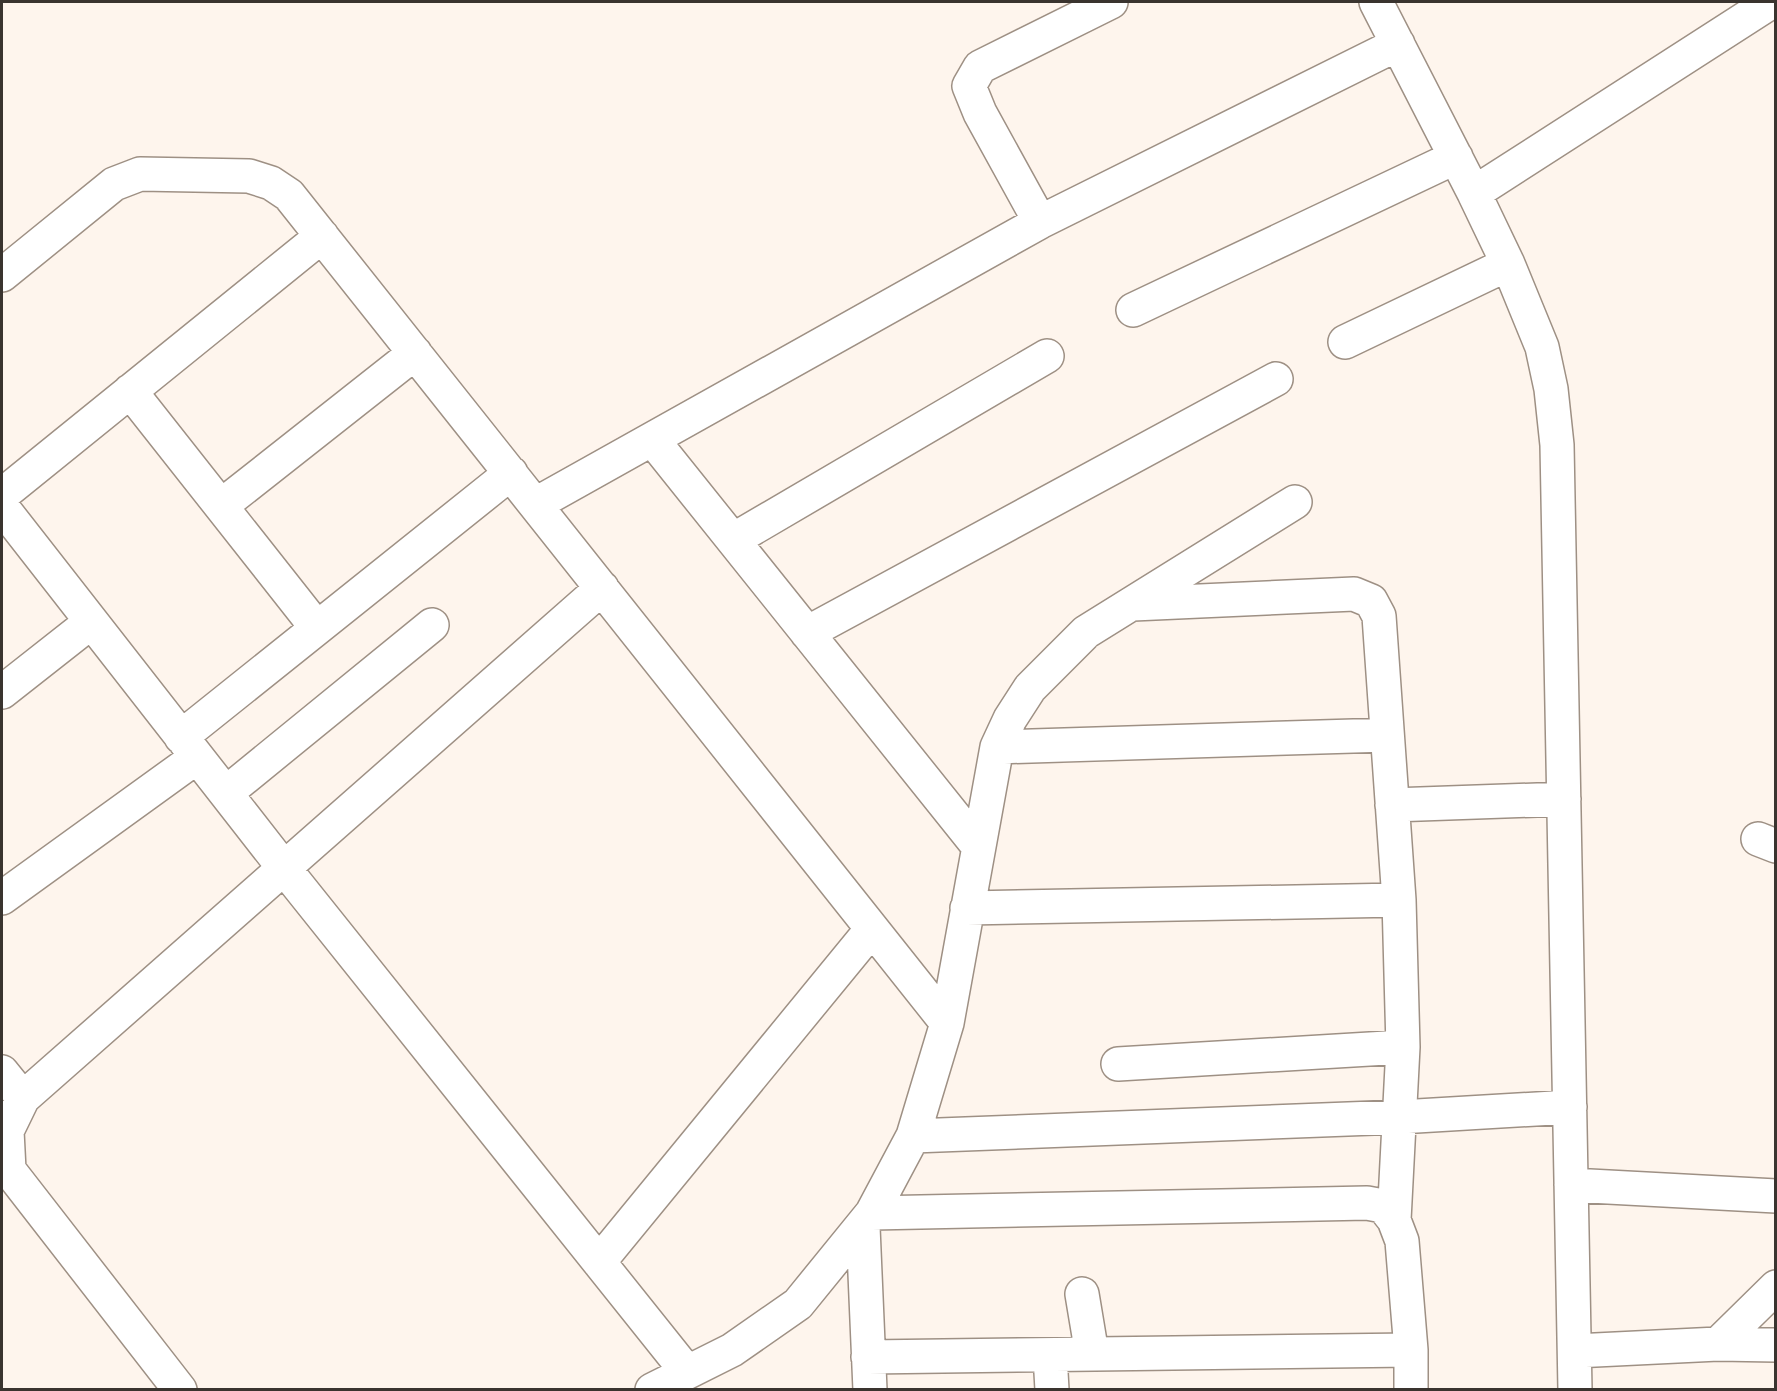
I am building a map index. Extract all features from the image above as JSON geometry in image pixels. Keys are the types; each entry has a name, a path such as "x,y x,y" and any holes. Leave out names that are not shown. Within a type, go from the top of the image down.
{"street":[{"path":"1040,222 980,113 969,86 980,67 1111,2"},
{"path":"1376,2 1508,264 1542,347 1551,389 1557,445 1575,1389"},
{"path":"1474,193 1771,2"},
{"path":"536,504 1040,222 1398,44"},
{"path":"1133,310 1456,157"},
{"path":"2,275 114,184 140,174 249,176 271,183 289,195 947,1023"},
{"path":"2,495 322,236"},
{"path":"1345,342 1508,264"},
{"path":"221,506 415,353"},
{"path":"733,540 1047,356"},
{"path":"807,633 1276,379"},
{"path":"130,392 317,628"},
{"path":"652,439 978,846"},
{"path":"2,898 189,747 317,628 511,473"},
{"path":"652,1389 732,1350 798,1304 868,1220 914,1136 947,1023 997,747 1010,719 1030,688 1086,632 1295,502"},
{"path":"2,507 284,868 687,1372"},
{"path":"180,1389 9,1170 5,1144 23,1098 602,588"},
{"path":"1131,604 1354,594 1371,601 1379,616 1399,900 1403,1047 1394,1220"},
{"path":"2,692 91,622"},
{"path":"226,794 432,625"},
{"path":"997,747 1387,735"},
{"path":"1392,805 1564,799"},
{"path":"967,908 1399,900"},
{"path":"599,1262 872,929"},
{"path":"1118,1064 1403,1047"},
{"path":"2,1072 23,1098"},
{"path":"914,1136 1400,1117 1570,1107"},
{"path":"1571,1185 1776,1196"},
{"path":"868,1220 1367,1203 1383,1206 1394,1220 1402,1240 1411,1350 1411,1389"},
{"path":"868,1220 870,1389"},
{"path":"1718,1344 1776,1287"},
{"path":"1082,1294 1092,1354"},
{"path":"1575,1351 1718,1344 1776,1344"},
{"path":"868,1357 1411,1350"},
{"path":"1050,1355 1052,1389"}]}
